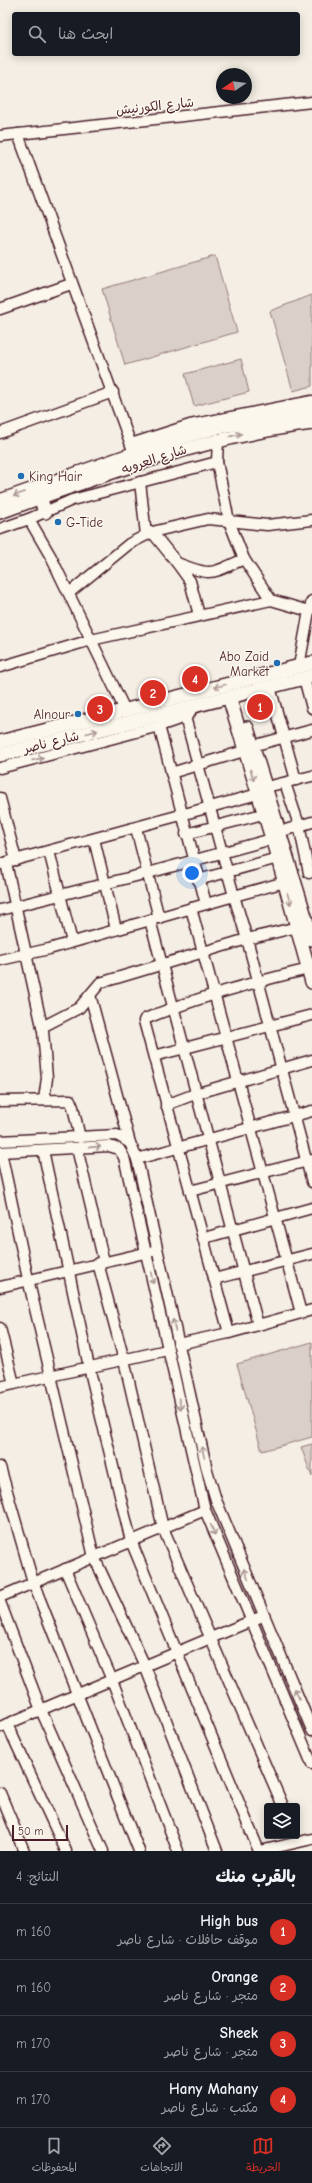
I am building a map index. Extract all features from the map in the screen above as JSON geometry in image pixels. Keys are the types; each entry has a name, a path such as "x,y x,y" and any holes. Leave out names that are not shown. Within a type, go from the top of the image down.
{"main road":[{"name":"شارع العروبه","path":"0,512 40,497 108,468 132,448 222,426 312,412"},
{"name":"شارع العروبه","path":"0,501 108,468 218,439 250,432 312,423"},
{"path":"40,497 45,512"},
{"name":"شارع ناصر","path":"0,755 48,736 125,710 307,671"},
{"name":"شارع ناصر","path":"0,742 48,736 193,706 270,687 282,677"},
{"path":"233,696 289,880 312,939"},
{"path":"262,791 264,814 275,835 278,858 289,880"},
{"path":"306,925 310,975"}],"street":[{"name":"شارع الكورنيش","path":"0,136 312,102"},
{"path":"18,134 71,284 113,392 132,448 190,424 312,401"},
{"path":"0,309 71,284"},
{"path":"0,433 113,392"},
{"path":"218,439 216,462 229,521 244,558 271,600"},
{"path":"0,529 29,519 72,500 216,462"},
{"path":"140,482 149,534 177,562 190,581 199,615"},
{"path":"29,519 69,593 125,710"},
{"path":"69,593 129,544 149,534 208,519 267,525 312,520"},
{"path":"177,562 203,573 211,573 244,558"},
{"path":"0,667 91,640 271,600 309,611"},
{"path":"312,601 309,611 307,671 312,708"},
{"path":"270,687 296,780"},
{"path":"0,768 159,726 185,717 193,706"},
{"path":"185,717 295,1116 309,1161 312,1182"},
{"path":"159,726 198,880 206,904"},
{"path":"171,773 284,736 312,730"},
{"path":"44,1100 46,1066 42,1027 16,906 3,863 136,828 262,791 285,782 312,776"},
{"path":"0,960 72,942 116,928 154,919 311,873 299,825 285,782"},
{"path":"0,798 2,817 16,860"},
{"path":"186,834 216,828 264,814"},
{"path":"0,910 105,882 148,873 222,852 275,835 299,825 312,822"},
{"path":"136,828 148,873 161,964 258,1325"},
{"path":"94,839 116,928"},
{"path":"49,851 72,942"},
{"path":"198,880 278,858"},
{"path":"191,908 216,995 301,1313"},
{"path":"42,1027 79,1008 100,983 204,951 306,925"},
{"path":"229,1333 144,1020 172,1008 259,981 310,975"},
{"path":"90,995 130,1143 137,1159 167,1350 205,1510 312,1764"},
{"path":"154,1056 312,1014"},
{"path":"166,1105 195,1094 312,1060"},
{"path":"0,1101 66,1100 71,1102 101,1263 163,1528 281,1803"},
{"path":"137,1159 312,1111"},
{"path":"130,1143 121,1137 112,1134 79,1143 44,1150 0,1152 28,1280 52,1375 94,1557 145,1666 217,1851"},
{"path":"0,1141 79,1143 109,1146 119,1149 122,1153 178,1344 200,1437 222,1518 312,1730"},
{"path":"44,1150 90,1367 131,1541 260,1851 297,1839"},
{"path":"190,1191 309,1161"},
{"path":"204,1238 312,1208"},
{"path":"0,1287 151,1251"},
{"path":"214,1279 312,1254"},
{"path":"178,1344 229,1333 312,1310"},
{"path":"0,1328 14,1384"},
{"path":"0,1387 167,1350"},
{"path":"188,1440 200,1437"},
{"path":"0,1467 34,1582 139,1851"},
{"path":"0,1597 205,1510"},
{"path":"65,1569 112,1680 178,1851"},
{"path":"0,1602 41,1710 103,1851"},
{"path":"66,1851 3,1725 77,1695 177,1651 264,1616"},
{"path":"0,1793 24,1851"},
{"path":"300,1839 312,1839"}],"shaded area":[{"path":"215,256 237,332 125,365 102,289"},
{"path":"312,295 312,386 293,391 270,311"},
{"path":"241,359 249,392 194,406 185,374"},
{"path":"312,1342 312,1437 262,1451 237,1364"},
{"path":"312,1444 312,1477 301,1447"}],"place":[{"name":"King Hair","path":"21,476"},
{"name":"G-Tide","path":"58,522"},
{"name":"Abo Zaid Market","path":"277,663"},
{"name":"Hany Mahany","path":"195,679"},
{"name":"Orange","path":"153,693"},
{"name":"High bus","path":"260,707"},
{"name":"Sheek","path":"100,709"},
{"name":"Alnour","path":"78,714"}]}
